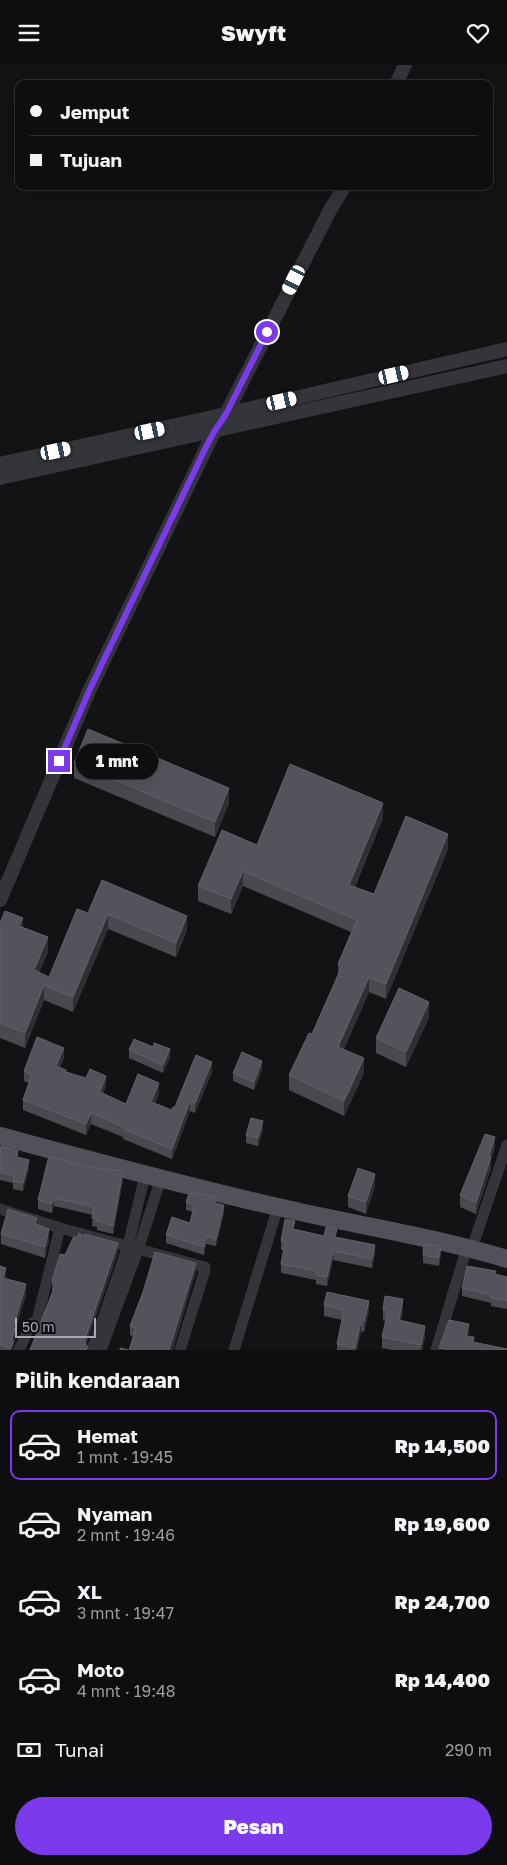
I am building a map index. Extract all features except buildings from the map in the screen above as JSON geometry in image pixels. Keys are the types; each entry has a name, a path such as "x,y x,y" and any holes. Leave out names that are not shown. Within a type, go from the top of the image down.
{"main road":[{"path":"0,1136 153,1177 278,1207 469,1248 507,1259"}],"street":[{"path":"398,80 405,65"},
{"path":"0,901 89,691 214,432 226,414 330,210 342,190"},
{"path":"0,464 507,349"},
{"path":"0,478 507,366"},
{"path":"436,1350 469,1248 507,1145"},
{"path":"101,1350 153,1177"},
{"path":"234,1350 278,1207"},
{"path":"0,1209 60,1228 202,1266 205,1269 180,1350"},
{"path":"19,1350 31,1324 37,1320 60,1228"},
{"path":"92,1350 133,1248"}],"route":[{"path":"59,761 89,691 205,449 226,414 267,332"}]}
